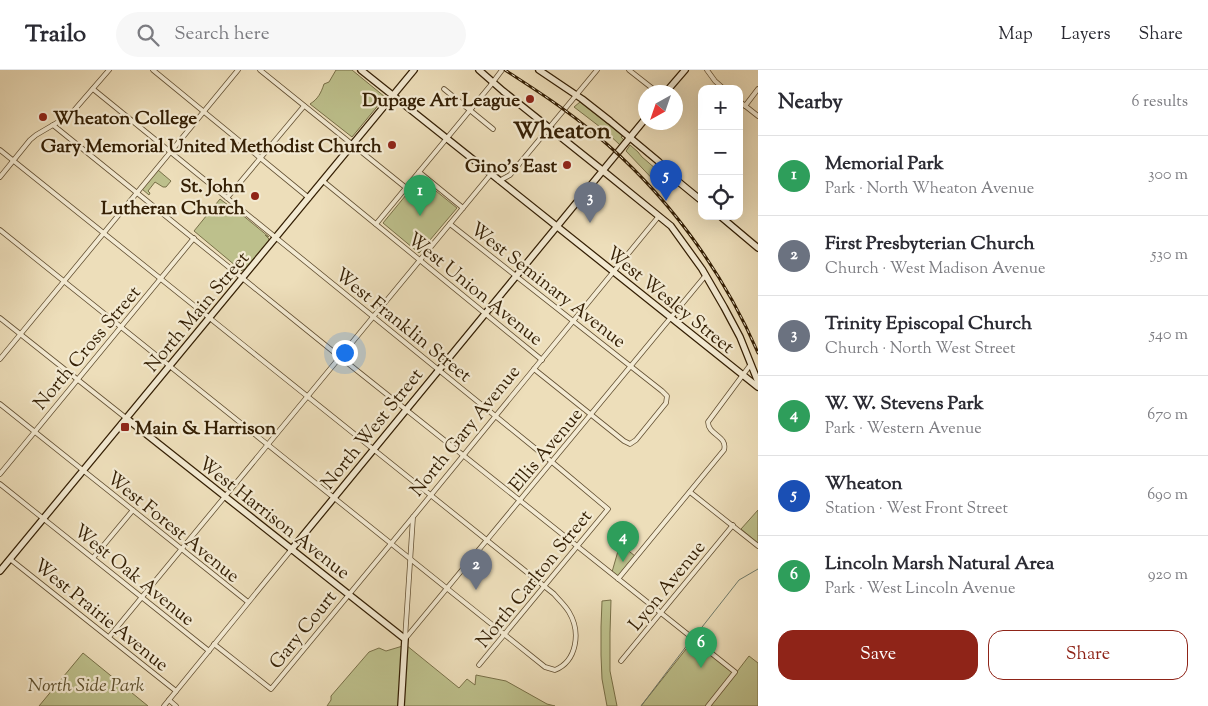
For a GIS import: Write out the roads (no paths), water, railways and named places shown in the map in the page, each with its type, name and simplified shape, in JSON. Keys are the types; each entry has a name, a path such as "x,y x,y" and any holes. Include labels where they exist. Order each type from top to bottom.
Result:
{"street":[{"path":"0,177 30,140 70,115 109,70"},
{"path":"152,70 309,198"},
{"path":"0,359 238,70"},
{"path":"260,70 405,188"},
{"name":"West Wesley Street","path":"361,70 758,387"},
{"name":"North Main Street","path":"1,567 10,559 414,70"},
{"path":"479,70 671,226 706,275 731,320 758,382"},
{"path":"376,224 502,70"},
{"path":"539,70 577,95 658,161 698,198"},
{"path":"499,181 510,176 597,70"},
{"path":"629,70 648,85"},
{"path":"672,85 685,70"},
{"path":"707,70 720,85"},
{"name":"West Franklin Street","path":"93,89 439,369 608,509"},
{"path":"444,89 493,129"},
{"path":"758,89 745,106 758,116"},
{"path":"227,198 304,106"},
{"path":"53,125 735,672 708,706"},
{"name":"North West Street","path":"164,706 638,127"},
{"path":"0,150 544,586 569,612 576,631 575,642 568,660 555,670 548,668 409,559 0,230"},
{"path":"419,172 463,208"},
{"path":"109,637 491,174"},
{"name":"West Union Avenue","path":"322,181 542,360"},
{"name":"North Gary Avenue","path":"401,706 412,516 660,216"},
{"path":"725,220 758,248"},
{"name":"West Seminary Avenue","path":"450,224 667,396 665,405 636,440 630,444 591,415"},
{"name":"North Cross Street","path":"0,474 194,238"},
{"name":"Ellis Avenue","path":"404,640 706,275"},
{"path":"0,318 126,418"},
{"name":"West Wesley Street","path":"742,376 750,364"},
{"name":"West Union Avenue","path":"534,369 591,415"},
{"path":"618,579 725,448 724,441 710,430 708,422 742,376"},
{"name":"West Forest Avenue","path":"0,404 248,602"},
{"name":"West Harrison Avenue","path":"126,418 404,640"},
{"name":"West Oak Avenue","path":"0,484 209,651"},
{"path":"690,492 758,546"},
{"name":"North Carlton Street","path":"479,665 608,509"},
{"path":"93,558 133,510"},
{"name":"Gary Court","path":"214,644 271,689 412,516"},
{"name":"Lyon Avenue","path":"621,661 733,525"},
{"name":"West Prairie Avenue","path":"10,559 176,691"},
{"name":"West Prairie Avenue","path":"169,700 176,706"}],"waterway":[{"path":"695,636 739,580 758,569"},
{"path":"641,706 691,640"}],"railway":[{"path":"505,70 551,100 584,125 645,181 668,207 709,262 744,322 758,353"}],"place":[{"name":"Dupage Art League","path":"530,99"},
{"name":"Wheaton College","path":"43,117"},
{"name":"Gary Memorial United Methodist Church","path":"392,145"},
{"name":"Gino's East","path":"567,165"},
{"name":"St. John Lutheran Church","path":"255,196"},
{"name":"Wheaton","path":"666,201"},
{"name":"Memorial Park","path":"420,216"},
{"name":"Trinity Episcopal Church","path":"590,223"},
{"name":"Main & Harrison","path":"125,427"},
{"name":"W. W. Stevens Park","path":"623,562"},
{"name":"First Presbyterian Church","path":"476,590"},
{"name":"Lincoln Marsh Natural Area","path":"701,668"}],"district":[{"name":"Wheaton","path":"562,130"}],"park label":[{"name":"North Side Park","path":"86,684"}]}
